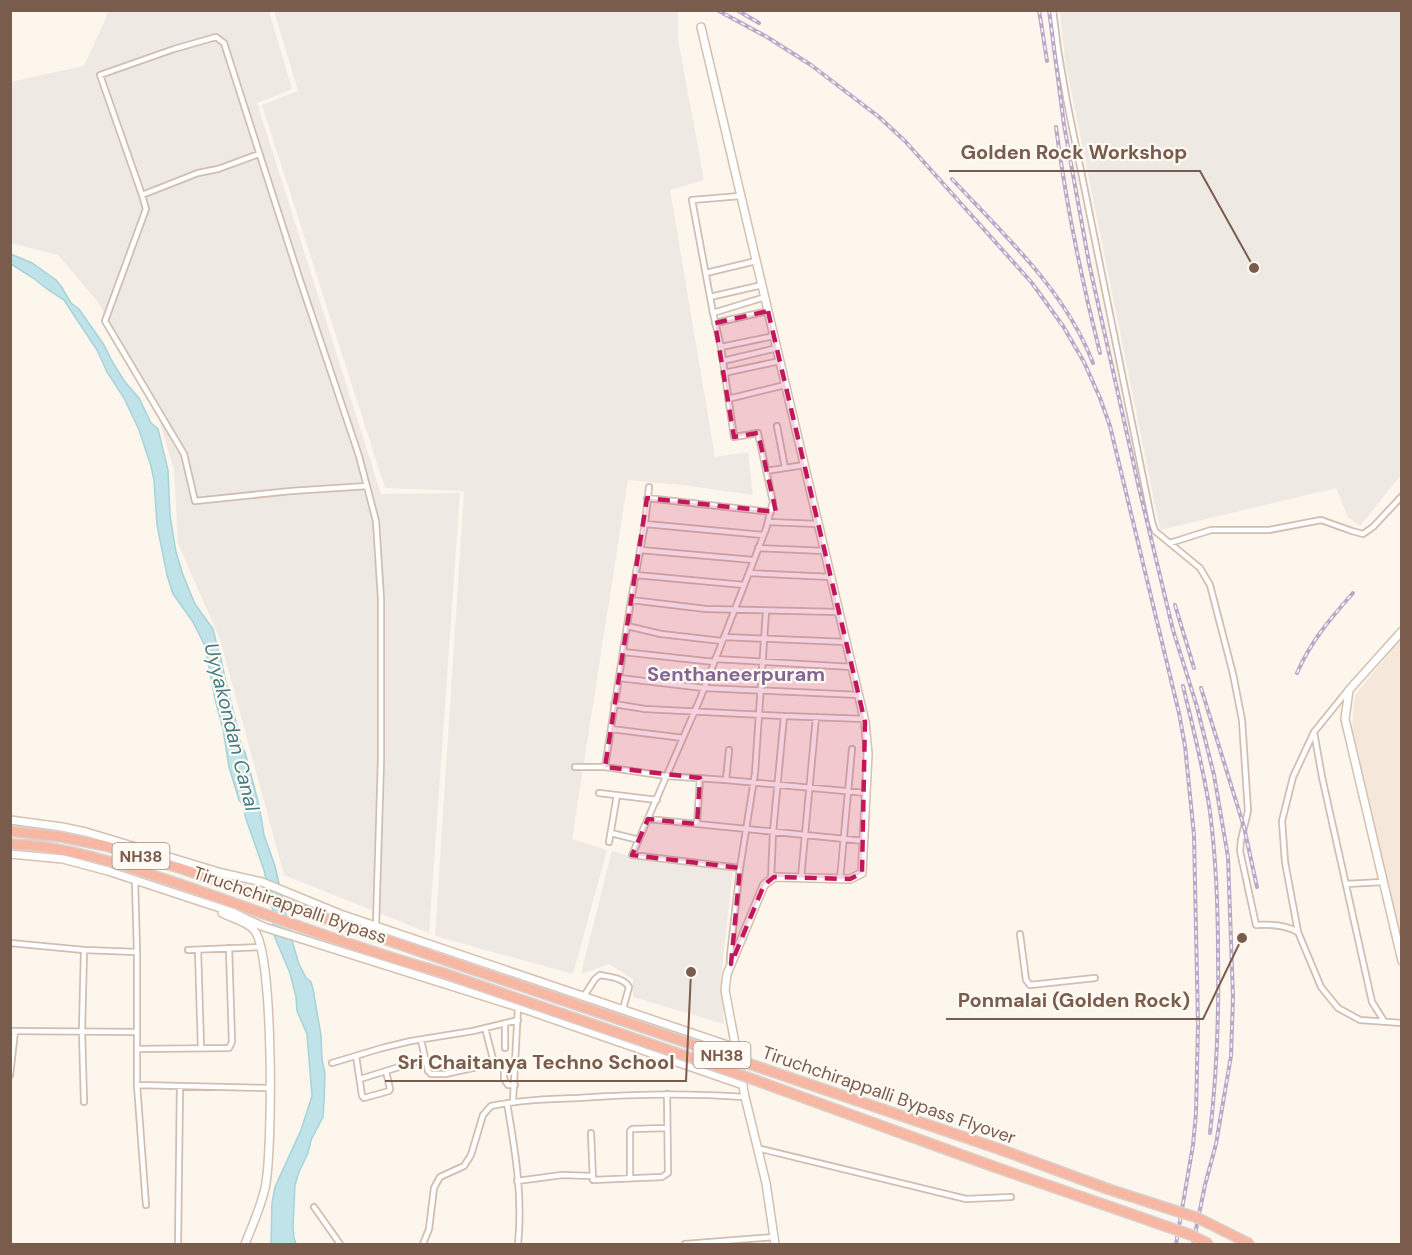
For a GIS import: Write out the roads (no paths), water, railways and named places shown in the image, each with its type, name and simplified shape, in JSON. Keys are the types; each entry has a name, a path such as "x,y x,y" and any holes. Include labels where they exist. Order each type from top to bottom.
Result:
{"highway":[{"name":"Tiruchchirappalli Bypass","path":"10,831 62,837 106,846 180,868 412,949"},
{"name":"Tiruchchirappalli Bypass","path":"10,844 63,850 107,861 405,961 419,971"},
{"name":"Tiruchchirappalli Bypass Flyover","path":"412,949 1198,1218 1250,1245"},
{"name":"Tiruchchirappalli Bypass Flyover","path":"419,971 440,972 741,1075 1191,1235 1209,1245"}],"street":[{"path":"1053,10 1067,102 1152,522 1160,537 1200,568 1210,585 1233,674 1242,720 1248,811 1240,851 1256,926 1277,925 1289,927 1298,932"},
{"path":"685,1245 774,1241 765,1183 745,1097 725,990 727,974 764,885 774,877 850,879 862,873 868,753 865,719 701,27"},
{"path":"367,486 195,501 184,454 105,321 146,209 100,75 216,37 224,43 359,456 367,486 376,521 381,599 381,760 376,926"},
{"path":"142,195 198,173 218,169 260,154"},
{"path":"740,196 692,200 721,348 734,437 758,433 773,502 768,522 715,661 632,855 740,867"},
{"path":"706,273 756,261"},
{"path":"710,297 762,285"},
{"path":"713,313 765,297"},
{"path":"715,323 768,310"},
{"path":"721,348 774,336"},
{"path":"723,361 777,348"},
{"path":"724,373 780,361"},
{"path":"728,399 785,385"},
{"path":"777,426 785,468"},
{"path":"766,471 804,465"},
{"path":"605,766 645,524 648,487"},
{"path":"1170,543 1211,530 1269,531 1321,520 1363,534 1401,496"},
{"path":"647,498 771,512"},
{"path":"768,522 818,524"},
{"path":"645,524 763,535"},
{"path":"758,548 825,551"},
{"path":"640,550 753,560"},
{"path":"748,573 831,577"},
{"path":"636,575 744,585"},
{"path":"631,600 706,609 839,612"},
{"path":"730,964 740,867 753,783 766,611"},
{"path":"627,626 661,634 723,639 846,642"},
{"path":"1401,631 1314,732 1293,777 1282,821 1285,862 1298,932 1321,987 1338,1008 1360,1020 1401,1023"},
{"path":"623,652 715,661 852,667"},
{"path":"619,678 704,687 859,695"},
{"path":"1348,690 1345,720 1401,961"},
{"path":"614,704 645,709 759,716 865,719"},
{"path":"771,880 784,716"},
{"path":"801,878 816,717"},
{"path":"611,729 683,738"},
{"path":"1314,732 1372,1002 1384,1021"},
{"path":"840,879 852,749"},
{"path":"726,780 729,750"},
{"path":"575,767 605,766 666,776 866,793"},
{"path":"697,824 700,778"},
{"path":"599,793 657,800"},
{"path":"609,842 617,795"},
{"path":"648,819 864,841"},
{"path":"10,820 62,826 222,873 262,882 340,914 736,1048"},
{"path":"611,833 639,840"},
{"path":"10,854 63,859 135,880 232,912 264,927 301,939 419,971 743,1085"},
{"path":"135,880 137,1085 146,1205"},
{"path":"1346,884 1383,882"},
{"path":"212,906 254,928 259,937 265,964 269,1030 270,1150 265,1189 245,1245"},
{"path":"1020,933 1026,980 1030,985 1095,978"},
{"path":"10,944 137,952"},
{"path":"188,950 261,947"},
{"path":"137,1049 229,1048 232,1042 229,948"},
{"path":"84,950 82,1031 84,1102"},
{"path":"198,950 201,1048"},
{"path":"584,996 600,975 622,980 627,982 629,987 622,1010"},
{"path":"513,1101 518,1007"},
{"path":"332,1063 382,1048 518,1020"},
{"path":"505,1023 505,1048"},
{"path":"485,1028 494,1063"},
{"path":"10,1075 13,1031 137,1032"},
{"path":"421,1040 428,1071 431,1074 445,1074 502,1063 504,1079 508,1085 515,1085"},
{"path":"356,1056 364,1098 386,1093 390,1089 386,1071"},
{"path":"360,1079 425,1059"},
{"path":"137,1085 270,1088"},
{"path":"178,1245 180,1086"},
{"path":"591,1133 593,1180 665,1176 668,1173 667,1094"},
{"path":"423,1245 429,1229 434,1188 440,1177 464,1166 471,1155 483,1115 491,1106 513,1101 628,1095 745,1097"},
{"path":"507,1102 520,1205 518,1245"},
{"path":"630,1178 630,1131 632,1129 668,1128"},
{"path":"757,1148 966,1199 1011,1197"},
{"path":"517,1180 548,1176 592,1176"},
{"path":"314,1206 339,1245"}],"water":[{"name":"Uyyakondan Canal","path":"11,254 32,263 56,280 104,345 125,382 139,398 151,423 158,429 168,470 170,515 176,552 195,604 213,629 240,743 245,752 259,805 264,835 275,866 293,944 299,964 313,989 321,1035 325,1073 323,1117 311,1140 295,1185 293,1226 296,1244 271,1244 272,1203 275,1187 301,1130 312,1096 307,1034 297,1011 290,973 273,933 273,911 264,870 229,767 205,646 193,622 173,594 157,525 151,466 139,430 124,398 107,372 97,350 64,300 11,264"}],"railway":[{"path":"717,10 767,37 811,65 879,117 905,141 1032,283 1063,326 1084,362 1100,398 1110,426 1179,713 1185,746 1194,835 1198,1024 1196,1113 1193,1145 1176,1244"},
{"path":"737,10 759,23"},
{"path":"1039,10 1047,61"},
{"path":"1049,10 1064,125 1089,263 1173,630 1197,707 1214,775 1228,857 1233,997 1231,1056 1216,1144 1193,1244"},
{"path":"1056,127 1064,184 1100,353"},
{"path":"952,179 1050,287 1081,336 1093,363"},
{"path":"1297,673 1315,640 1353,593"},
{"path":"1175,605 1194,668"},
{"path":"1183,686 1208,796 1216,883 1218,1021 1210,1133"},
{"path":"1201,688 1244,827 1257,887"}],"place":[{"name":"Golden Rock Workshop","path":"1254,268"},
{"name":"Ponmalai (Golden Rock)","path":"1242,938"},
{"name":"Sri Chaitanya Techno School","path":"691,972"}],"district":[{"name":"Senthaneerpuram","path":"736,674"}]}
